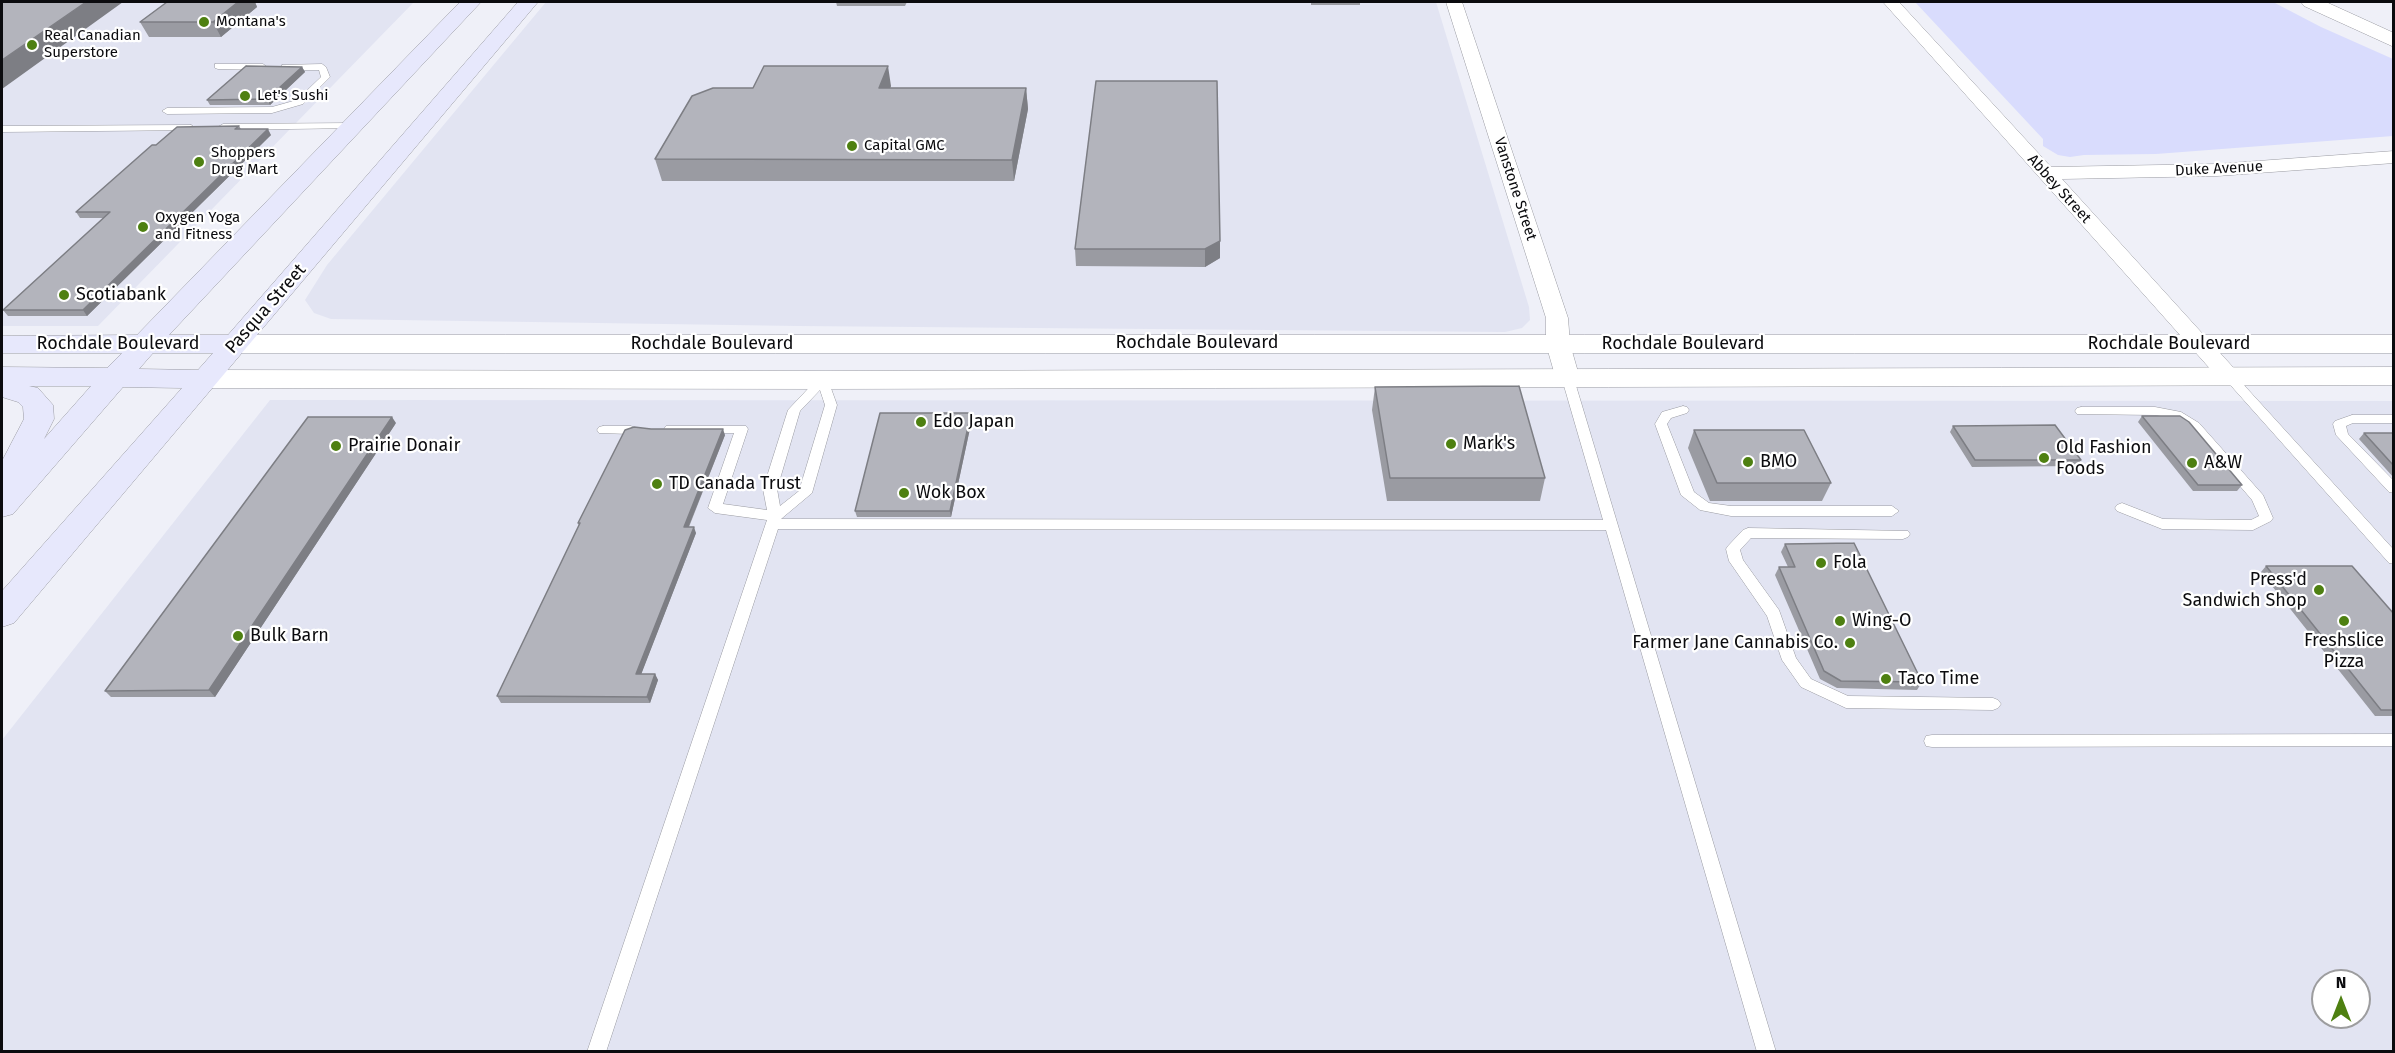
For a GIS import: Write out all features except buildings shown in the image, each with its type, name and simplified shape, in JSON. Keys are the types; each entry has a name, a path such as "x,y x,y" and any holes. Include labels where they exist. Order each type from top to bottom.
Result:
{"main road":[{"path":"2,506 114,378 471,2"},
{"name":"Pasqua Street","path":"2,614 528,2"},
{"name":"Rochdale Boulevard","path":"2,344 236,344"},
{"name":"Rochdale Boulevard","path":"2,376 205,379"},
{"path":"2,387 28,395 38,405 39,419 2,490"}],"street":[{"name":"Vanstone Street","path":"1454,2 1557,318 1558,344 1568,379"},
{"name":"Abbey Street","path":"1891,2 2229,376"},
{"path":"2311,2 2393,40"},
{"name":"Duke Avenue","path":"2045,173 2205,170 2394,157"},
{"name":"Rochdale Boulevard","path":"236,344 2394,344"},
{"name":"Rochdale Boulevard","path":"205,379 1568,379 2394,376"}],"lane":[{"path":"167,111 278,109 300,102 326,77 322,67 218,66"},
{"path":"217,127 353,126"},
{"path":"2,129 206,128"},
{"path":"2229,376 2394,559"},
{"path":"1568,379 1767,1052"},
{"path":"596,1052 774,520 770,489 794,410 823,380 831,405 805,493 774,520"},
{"path":"1683,410 1666,415 1661,424 1688,495 1705,507 1731,511 1892,511"},
{"path":"2081,411 2155,411 2177,415 2195,426 2258,498 2266,518 2253,525 2162,524 2122,508"},
{"path":"2394,419 2352,419 2339,424 2342,435 2394,489"},
{"path":"653,429 742,429 715,508 774,520 1610,525"},
{"path":"603,430 631,430"},
{"path":"1903,534 1749,533 1733,549 1736,561 1774,614 1790,660 1806,682 1846,702 1993,704"},
{"path":"1932,741 2394,740"}],"shaded area":[{"path":"2,2 414,2 98,326 2,326"},
{"path":"546,2 1436,2 1529,307 1530,320 1522,328 1505,332 798,326 331,319 314,313 305,300 327,265"},
{"path":"1915,2 2273,2 2321,27 2393,59 2393,136 2156,154 2070,157 2058,155 2043,146 2043,139"},
{"path":"270,400 2393,401 2393,1051 2,1051 2,740"}],"place":[{"name":"Montana's","path":"204,22"},
{"name":"Real Canadian Superstore","path":"32,45"},
{"name":"Let's Sushi","path":"245,96"},
{"name":"Capital GMC","path":"852,146"},
{"name":"Shoppers Drug Mart","path":"199,162"},
{"name":"Oxygen Yoga and Fitness","path":"143,227"},
{"name":"Scotiabank","path":"64,295"},
{"name":"Edo Japan","path":"921,422"},
{"name":"Mark's","path":"1451,444"},
{"name":"Prairie Donair","path":"336,446"},
{"name":"Old Fashion Foods","path":"2044,458"},
{"name":"BMO","path":"1748,462"},
{"name":"A&W","path":"2192,463"},
{"name":"TD Canada Trust","path":"657,484"},
{"name":"Wok Box","path":"904,493"},
{"name":"Fola","path":"1821,563"},
{"name":"Press'd Sandwich Shop","path":"2319,590"},
{"name":"Wing-O","path":"1840,621"},
{"name":"Freshslice Pizza","path":"2344,621"},
{"name":"Bulk Barn","path":"238,636"},
{"name":"Farmer Jane Cannabis Co.","path":"1850,643"},
{"name":"Taco Time","path":"1886,679"}]}
